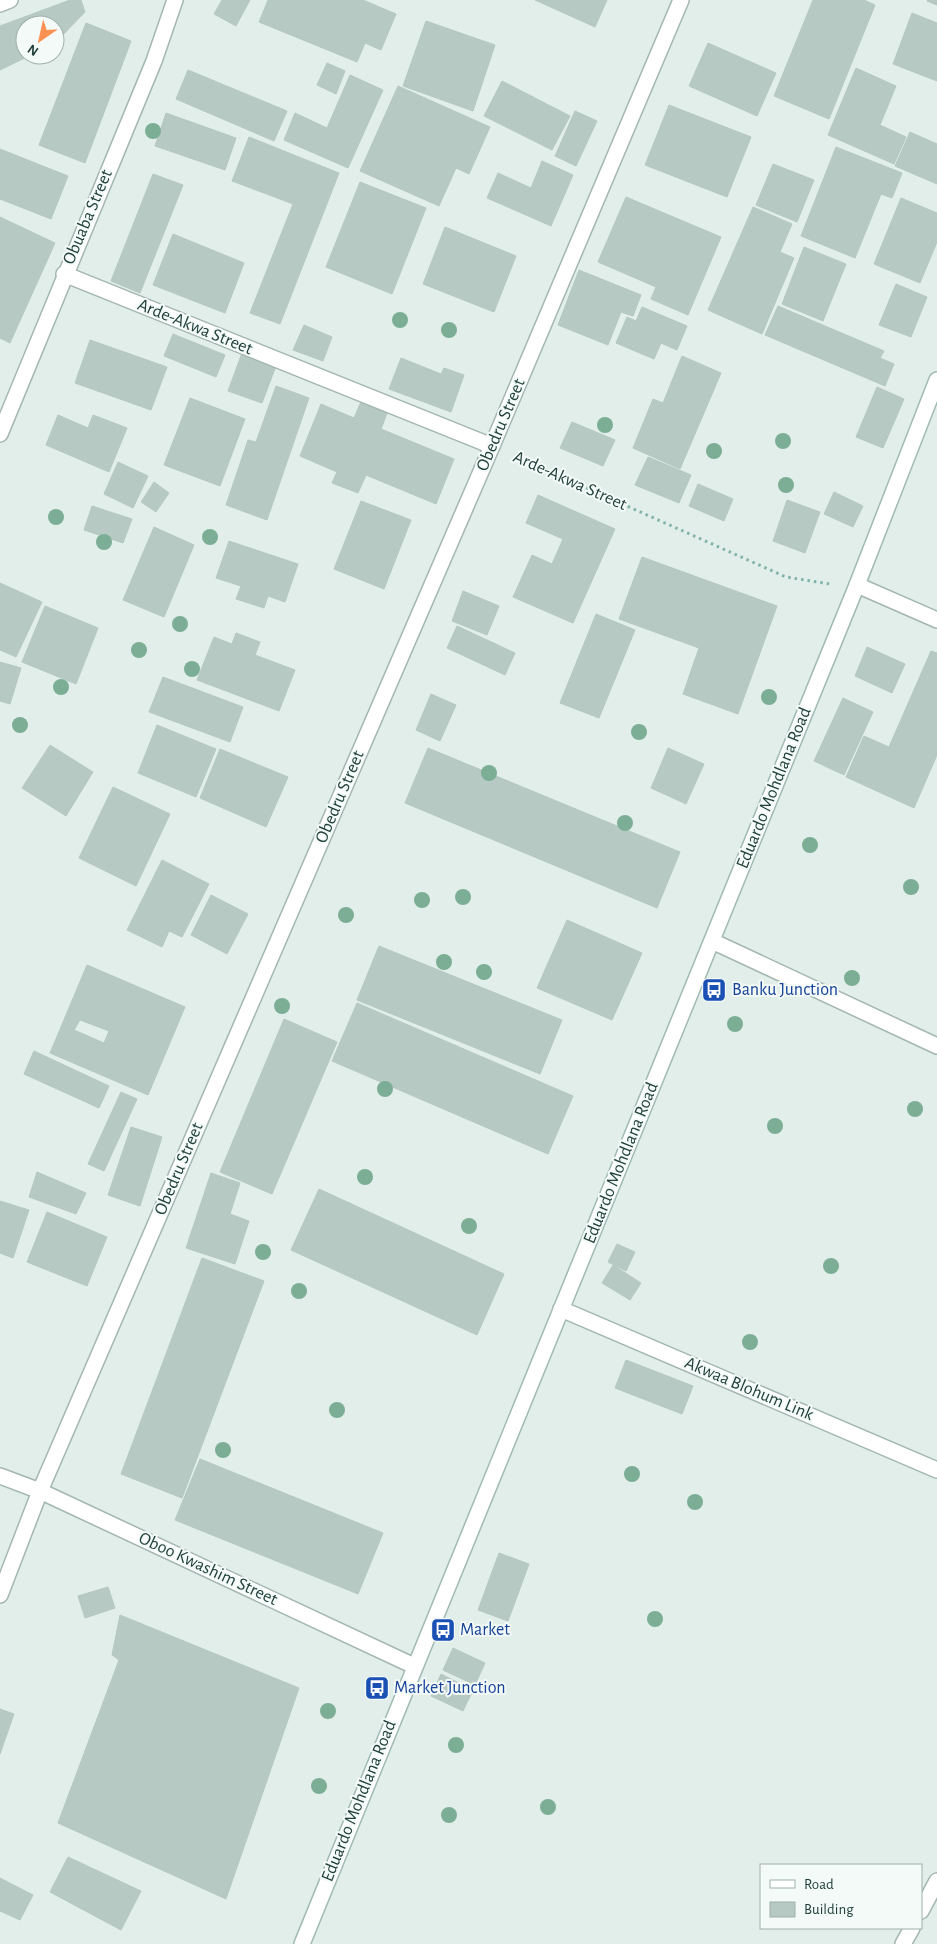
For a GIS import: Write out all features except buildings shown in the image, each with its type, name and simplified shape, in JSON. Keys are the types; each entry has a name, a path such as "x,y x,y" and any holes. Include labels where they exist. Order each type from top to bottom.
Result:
{"street":[{"path":"0,4 10,0"},
{"name":"Obuaba Street","path":"0,434 64,274 154,60 175,0"},
{"name":"Obedru Street","path":"0,1595 40,1491 492,446 681,0"},
{"name":"Arde-Akwa Street","path":"64,274 492,446"},
{"name":"Eduardo Mohdlana Road","path":"302,1944 414,1666 712,941 937,380"},
{"path":"856,585 937,620"},
{"path":"712,941 937,1046"},
{"name":"Akwaa Blohum Link","path":"562,1309 937,1470"},
{"name":"Oboo Kwashim Street","path":"0,1476 40,1491 414,1666"},
{"path":"922,1909 937,1881"},
{"path":"903,1944 911,1929"}],"path":[{"name":"Arde-Akwa Street","path":"492,446 786,577 823,584 856,585"}],"place":[{"name":"Banku Junction","path":"714,990"},
{"name":"Market","path":"443,1630"},
{"name":"Market Junction","path":"377,1688"}]}
